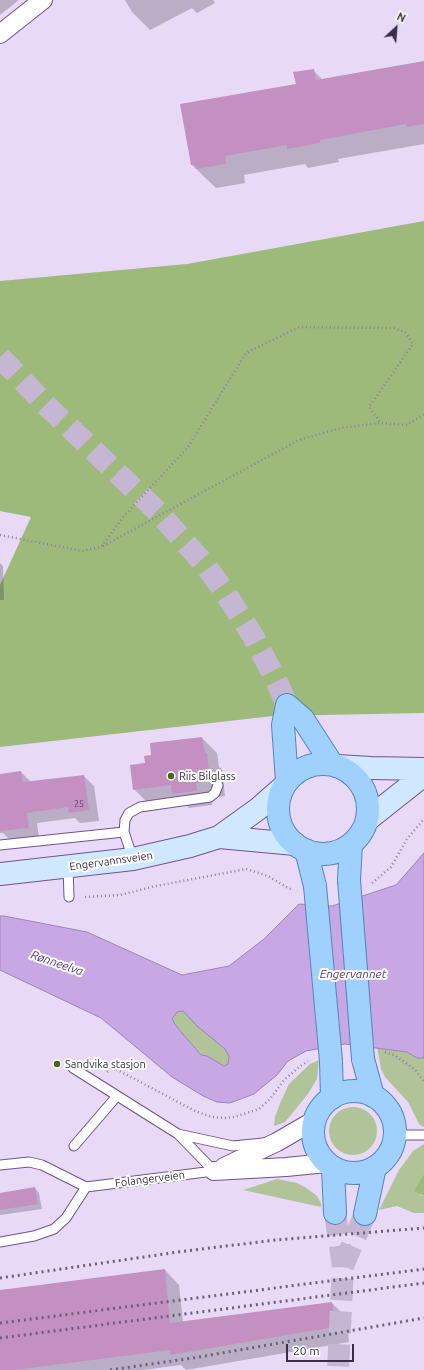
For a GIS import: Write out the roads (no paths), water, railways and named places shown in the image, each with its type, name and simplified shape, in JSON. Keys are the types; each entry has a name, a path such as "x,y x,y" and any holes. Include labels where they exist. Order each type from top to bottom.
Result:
{"main road":[{"path":"285,784 283,724 287,705 303,720 334,765 349,772 359,781 365,793 368,806 367,820 361,833 351,844 341,850 317,854 300,847 284,832 279,817 278,802 285,784 296,772 307,766 319,764 334,765 372,768 424,769"},
{"path":"367,820 424,775"},
{"name":"Engervannsveien","path":"0,874 133,859 163,853 219,836 258,809 285,784"},
{"name":"Engervannsveien","path":"219,836 300,847"},
{"path":"351,844 358,884 373,1056 373,1096"},
{"path":"300,847 321,1060 332,1098"},
{"path":"360,1091 373,1096 388,1109 394,1122 395,1135 390,1152 381,1163 375,1167 363,1172 344,1172 330,1165 317,1150 313,1133 314,1120 325,1103 343,1092 360,1091"},
{"path":"330,1165 335,1214"},
{"path":"365,1214 375,1167"}],"street":[{"path":"0,34 43,0"},
{"path":"214,1171 277,1142 314,1120"},
{"name":"Folangerveien","path":"214,1171 330,1165"}],"lane":[{"path":"133,859 124,832 125,820 129,813 140,807 210,797 216,793 218,785"},
{"path":"0,844 124,832"},
{"path":"68,867 69,897"},
{"path":"74,1068 178,1134 214,1171"},
{"path":"74,1146 117,1096"},
{"path":"178,1134 233,1146 277,1142"},
{"path":"395,1135 424,1135"},
{"path":"0,1165 29,1162 42,1164 86,1187 66,1218 54,1229 34,1236 0,1242"},
{"name":"Folangerveien","path":"86,1187 214,1171"}],"water":[{"name":"Engervannet","path":"424,853 424,1058 417,1058 407,1052 345,1044 306,1051 288,1061 277,1075 254,1094 230,1103 217,1102 203,1096 172,1077 101,1018 0,970 0,916 87,932 182,975 229,966 264,939 299,904 332,906 396,885","holes":["183,1011 197,1026 225,1049 229,1056 228,1064 224,1066 207,1056 201,1055 176,1026 172,1019 177,1012"]}],"tunnel":[{"path":"0,357 45,404 158,512 206,566 253,636 287,705"},
{"path":"335,1213 343,1266 338,1370"},
{"path":"343,1266 365,1214"}],"railway":[{"path":"0,1278 178,1252 275,1240 424,1228"},
{"path":"0,1323 424,1269"},
{"path":"0,1338 424,1283"},
{"path":"110,1370 193,1358 424,1318"}],"place":[{"name":"Riis Bilglass","path":"171,776"},
{"name":"Sandvika stasjon","path":"57,1064"}],"water label":[{"name":"Rønneelva","path":"57,963"}]}
